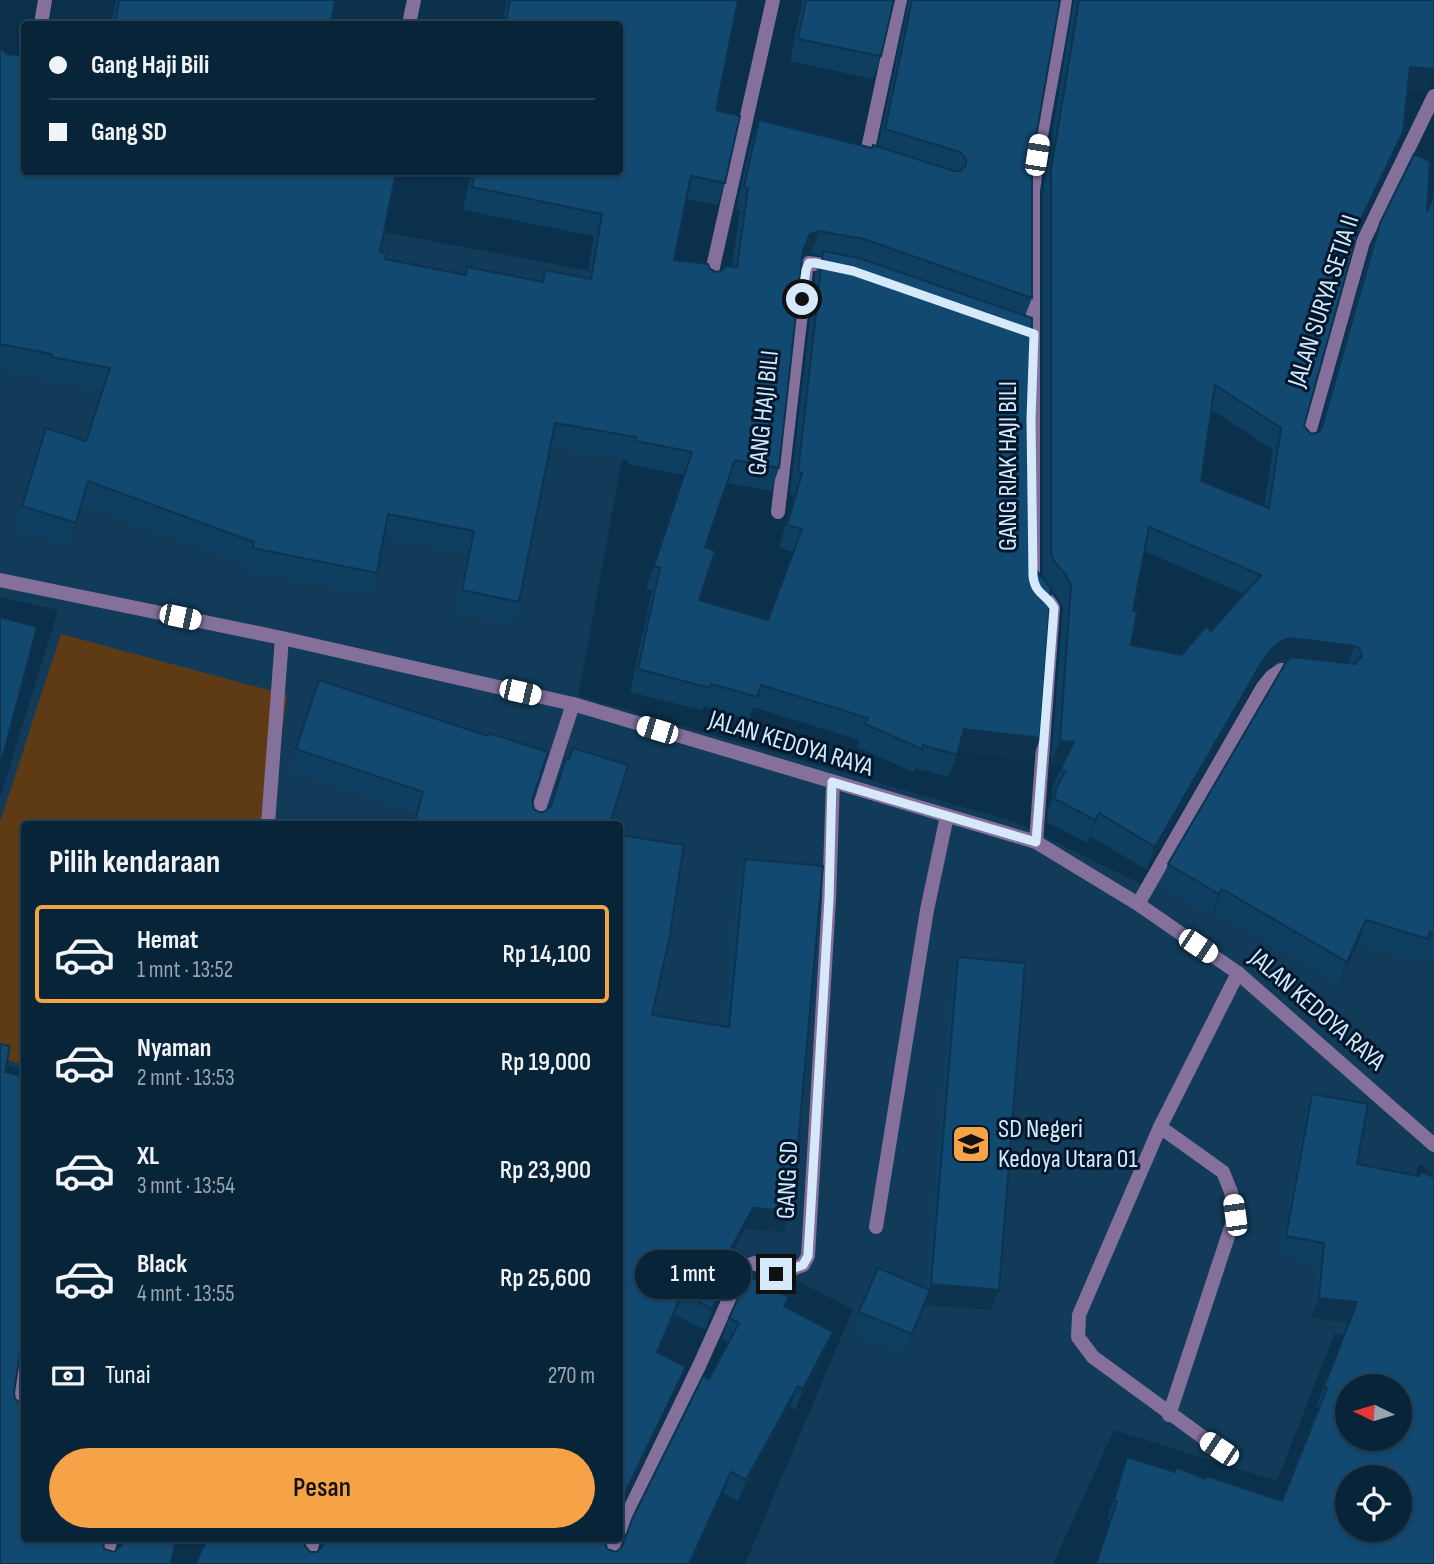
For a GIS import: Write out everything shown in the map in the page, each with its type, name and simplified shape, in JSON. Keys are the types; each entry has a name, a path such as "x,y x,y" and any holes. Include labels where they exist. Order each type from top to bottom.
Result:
{"street":[{"path":"42,21 45,0"},
{"path":"410,21 415,0"},
{"path":"709,285 754,123 773,0"},
{"path":"865,158 901,0"},
{"name":"GANG RIAK HAJI BILI","path":"1036,842 1054,608 1035,589 1033,576 1027,331 1033,191 1041,128 1053,78 1065,0"},
{"name":"JALAN SURYA SETIA II","path":"1305,447 1346,294 1363,242 1434,96"},
{"name":"GANG HAJI BILI","path":"778,512 806,270 809,263 815,263 853,271"},
{"name":"JALAN KEDOYA RAYA","path":"0,580 282,638 573,704 1036,842 1138,904 1238,973 1434,1145"},
{"path":"268,821 282,638"},
{"path":"1138,904 1271,677 1281,670 1318,675"},
{"path":"535,821 573,704"},
{"name":"GANG SD","path":"623,1524 701,1364 744,1266 755,1263 770,1273 782,1273 803,1265 808,1256 829,899 832,782"},
{"path":"876,1227 927,910 947,816"},
{"path":"1219,1449 1093,1357 1078,1337 1079,1315 1160,1127 1238,973"},
{"path":"1160,1127 1223,1172 1231,1192 1235,1215 1169,1415"},
{"path":"0,1413 20,1417"},
{"path":"104,1564 110,1542"},
{"path":"306,1564 313,1542"},
{"path":"606,1564 614,1542"}],"shaded area":[{"path":"0,61 21,158 21,175 42,175 336,223 655,283 578,696 1015,822 1151,889 1277,658 1434,684 1434,1175 1420,1164 1348,1338 1335,1333 1277,1481 1114,1430 1053,1564 745,1564 853,1309 623,1193 623,821 21,821 21,1070 0,1063 0,798 58,610 0,597"},
{"path":"61,634 287,695 270,821 21,821 21,1064 0,1057 0,822"}],"building":[{"path":"119,0 335,0 332,21 116,21"},
{"path":"510,0 738,0 716,110 740,116 725,183 691,176 674,260 708,264 710,269 716,272 726,266 737,267 748,188 744,187 759,120 872,148 873,145 960,171 966,165 966,159 960,152 885,129 912,0 1060,0 1032,168 1032,298 864,239 819,231 810,234 803,251 779,468 735,460 705,547 715,551 699,600 768,620 802,529 787,525 802,473 798,472 823,251 859,258 1032,318 1032,554 1036,570 1051,588 1040,738 964,729 957,755 923,745 922,749 865,724 868,718 761,685 757,697 711,684 710,688 638,669 660,568 654,566 692,452 636,441 636,437 555,423 519,602 462,590 474,531 388,514 377,573 253,548 254,542 88,481 76,523 22,506 46,428 86,441 110,368 0,344 0,48 7,54 21,56 21,175 395,175 380,252 387,253 385,259 466,275 467,267 543,282 545,270 591,279 602,214 472,187 474,175 623,175 623,21 506,21"},
{"path":"806,0 894,0 881,56 798,39"},
{"path":"1079,0 1434,0 1434,69 1410,67 1403,132 1362,217 1304,426 1311,434 1319,432 1322,427 1380,223 1414,154 1430,161 1427,211 1434,195 1434,934 1430,932 1428,939 1366,920 1347,962 1222,889 1219,894 1168,864 1286,662 1292,657 1355,664 1362,656 1359,648 1354,646 1290,638 1272,648 1155,847 1099,813 1095,820 1055,799 1056,789 1065,772 1060,770 1074,742 1060,741 1071,585 1051,553 1051,169","holes":["1215,385 1281,428 1269,508 1201,481","1149,527 1261,575 1211,631 1206,626 1182,655 1131,645 1137,611 1133,611"]},
{"path":"0,617 37,627 0,767"},
{"path":"319,680 488,736 489,733 548,752 532,800 534,809 539,812 544,812 551,806 566,758 569,759 573,748 628,765 611,821 415,821 423,792 296,749"},
{"path":"623,835 684,845 669,940 652,1015 729,1027 745,859 823,866 792,1211 753,1208 723,1263 731,1267 712,1309 682,1293 657,1352 686,1367 623,1497"},
{"name":"SD Negeri Kedoya Utara 01","path":"958,957 1025,963 999,1290 931,1284"},
{"path":"0,1044 10,1046 5,1072 21,1076 21,1346 14,1393 15,1399 21,1403 21,1542 103,1542 104,1549 114,1552 122,1542 175,1542 171,1564 0,1564"},
{"path":"1312,1094 1368,1104 1357,1164 1419,1176 1421,1172 1434,1177 1434,1564 1096,1564 1117,1501 1114,1500 1127,1457 1175,1472 1176,1467 1205,1479 1207,1476 1282,1501 1327,1388 1324,1387 1357,1302 1319,1298 1324,1243 1286,1236"},
{"path":"878,1268 930,1290 912,1334 859,1312"},
{"path":"748,1276 789,1297 784,1306 833,1332 803,1389 798,1386 746,1480 731,1472 689,1564 195,1564 206,1542 305,1542 310,1552 317,1552 324,1542 606,1542 607,1549 616,1552 622,1547 633,1517 703,1376 709,1379 739,1323 729,1318"}],"place":[{"name":"SD Negeri Kedoya Utara 01","path":"971,1144"}],"route":[{"path":"776,1274 803,1265 808,1256 829,899 832,782 1036,842 1054,608 1035,589 1033,576 1031,419 1034,334 853,271 815,263 809,263 806,270 802,299"}]}
